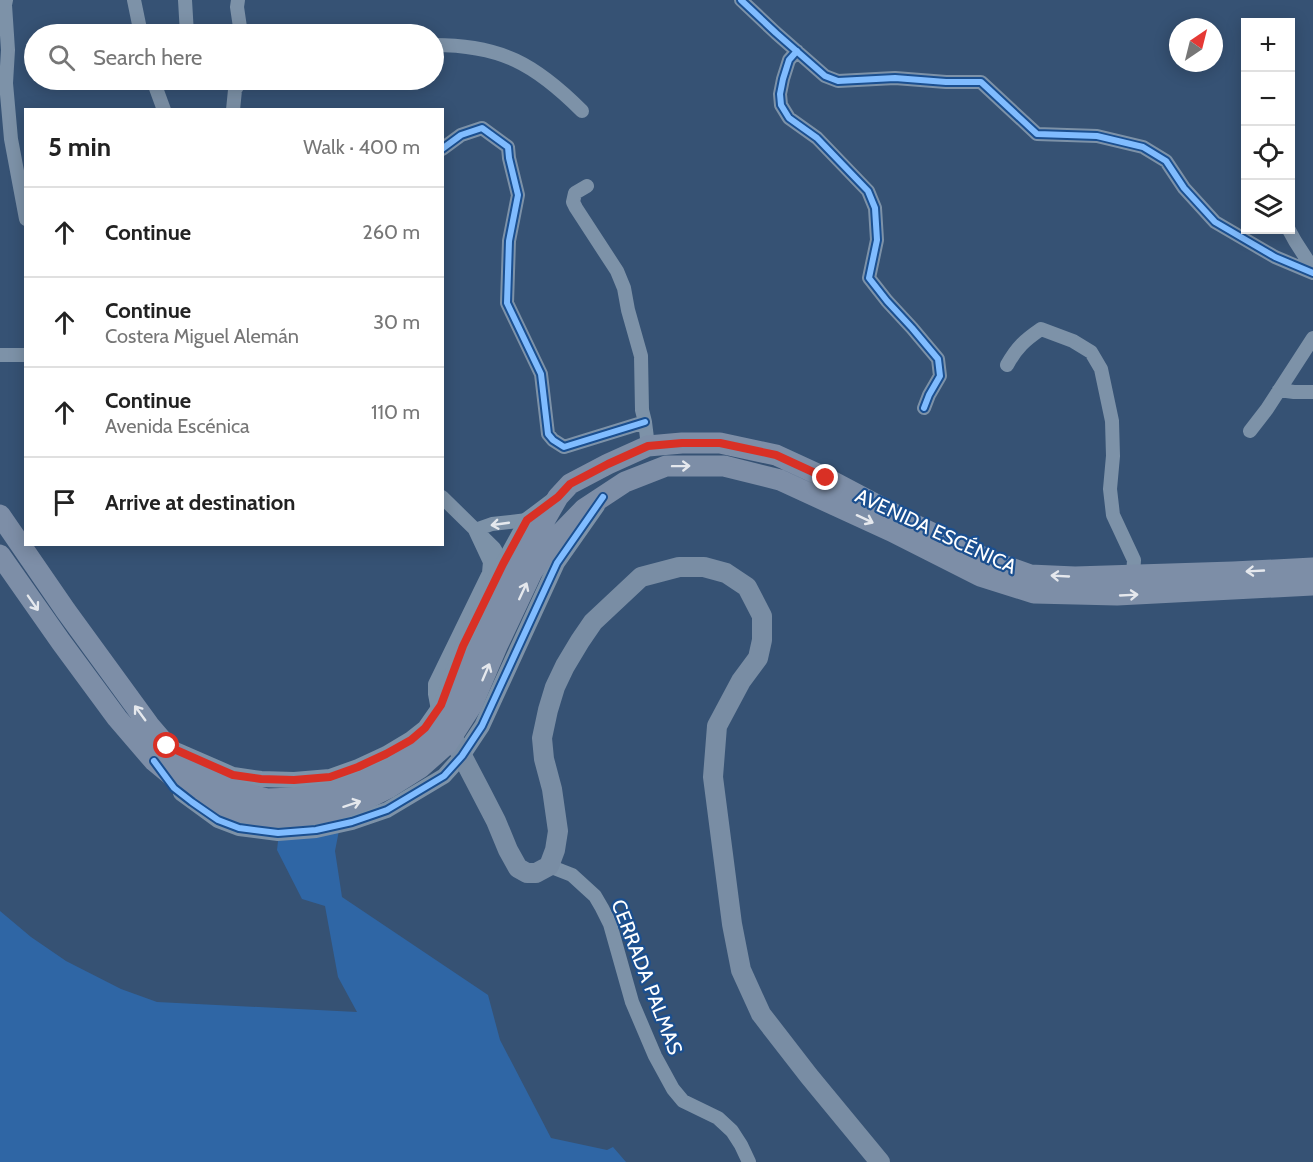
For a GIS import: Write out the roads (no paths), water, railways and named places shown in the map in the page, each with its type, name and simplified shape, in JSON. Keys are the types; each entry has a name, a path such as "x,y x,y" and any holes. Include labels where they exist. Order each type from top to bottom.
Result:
{"main road":[{"name":"AVENIDA ESCÉNICA","path":"558,497 570,484 648,446 720,443 776,455 991,561 1030,575 1075,577 1313,568"},
{"path":"491,643 532,572 553,541 584,509 625,482 666,466 724,466 780,480 891,531 980,576 1034,593 1117,596 1313,585"},
{"path":"0,515 142,716 160,753 183,785 230,809 264,817 295,807 330,811 364,800 420,768 447,744 472,705 514,574 558,497"},
{"path":"0,555 117,718 160,753"},
{"path":"438,710 518,868 527,873 536,873 549,866 555,850 558,831 542,738 548,710 565,666 593,622 641,578 679,567 704,567 726,573 747,587 762,616 762,640 758,658 741,681 717,726 713,777 732,924 741,970 761,1014 880,1162"}],"street":[{"path":"6,0 8,50 3,80 5,139 24,211"},
{"path":"134,0 139,24"},
{"path":"185,0 186,24"},
{"path":"238,0 240,24"},
{"path":"741,0 825,76 838,81 895,78 981,82 1037,134 1097,136 1143,147 1166,161 1184,188 1215,222 1275,257 1313,271"},
{"path":"444,45 480,48 505,55 540,74 564,92 582,111"},
{"path":"797,51 789,60 783,79 780,93 781,105 789,118 817,138 868,191 876,208 877,240 869,278 938,359 940,376 924,408"},
{"path":"159,90 164,108"},
{"path":"233,108 235,90"},
{"path":"444,148 461,135 482,128 508,147 518,195 509,241 507,303 541,374 548,434 564,447 645,422"},
{"path":"587,186 575,193 573,202 617,271 624,288 641,356 642,410 648,446"},
{"path":"1291,234 1313,271"},
{"path":"1007,364 1026,339 1041,329 1073,340 1091,352 1101,369 1113,421 1110,489 1113,514 1134,560 1133,575"},
{"path":"1250,430 1268,409 1313,338"},
{"path":"0,355 24,355"},
{"path":"1280,390 1313,392"},
{"path":"160,753 233,775 294,780 330,777 358,767 411,740 425,728 438,710 463,646 527,520 558,497"},
{"path":"160,753 174,788 218,820 239,828 278,833 316,830 352,822 387,810 444,776 462,756 482,726 556,563 603,497"},
{"path":"444,499 494,548 503,564"},
{"path":"475,530 527,520"},
{"path":"438,710 435,684 489,573 490,562 475,530"},
{"name":"CERRADA PALMAS","path":"549,866 572,875 595,896 602,908 610,924 632,1002 655,1056 673,1089 683,1101 718,1118 732,1131 741,1144 748,1162"}]}
